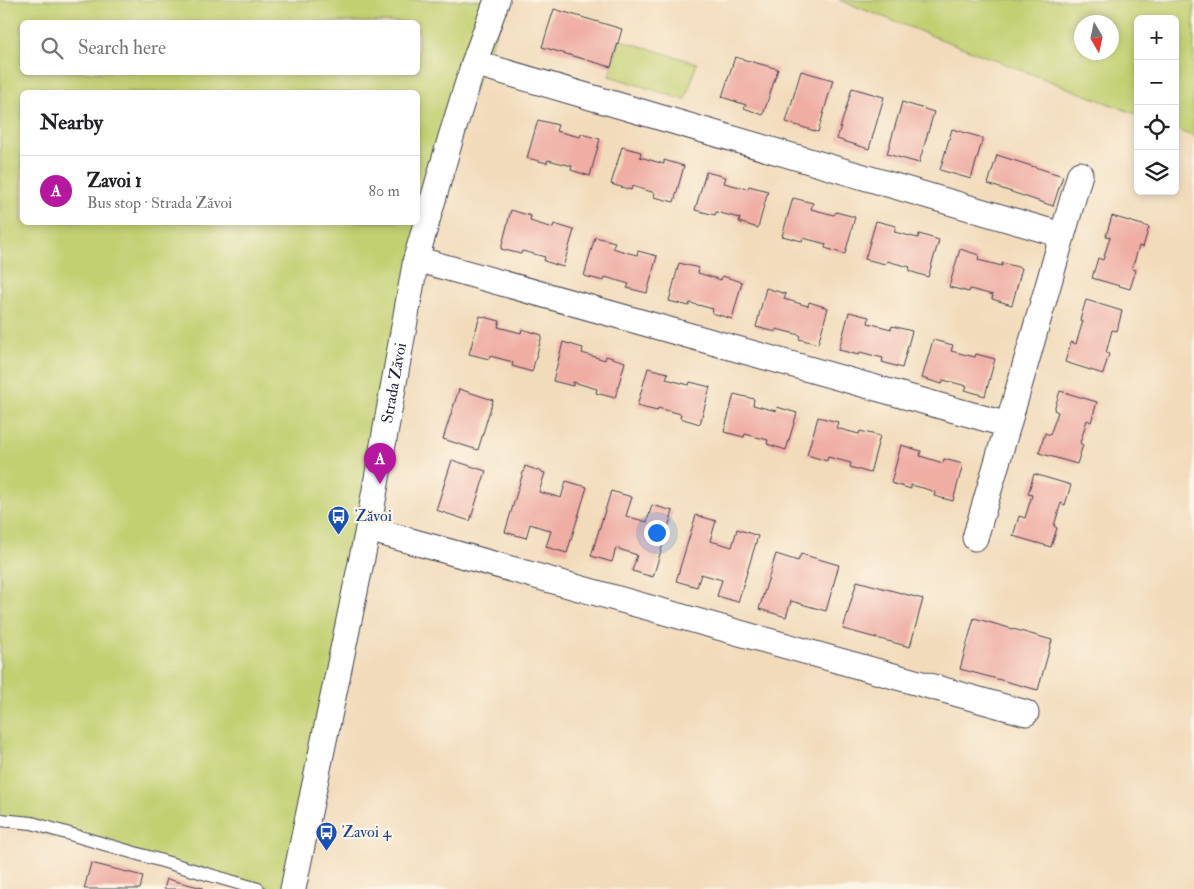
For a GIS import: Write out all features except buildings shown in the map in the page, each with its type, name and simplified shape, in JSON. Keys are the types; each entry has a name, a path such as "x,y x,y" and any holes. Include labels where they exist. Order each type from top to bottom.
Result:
{"street":[{"name":"Strada Zăvoi","path":"293,889 368,529 416,259 474,63 497,0"},
{"path":"474,63 1062,235"},
{"path":"975,538 1080,174"},
{"path":"416,259 1008,425"},
{"path":"368,529 1026,713"}],"lane":[{"path":"0,820 32,823 258,889"}],"green space":[{"path":"0,0 509,0 480,73 416,259 293,889 254,889 0,822"},
{"path":"839,0 1194,0 1194,137 1179,131 1179,15 1134,15 1134,113"},
{"path":"620,40 697,63 685,100 609,76"}],"place":[{"name":"Zavoi 1","path":"380,484"},
{"name":"Zăvoi","path":"339,535"},
{"name":"Zavoi 4","path":"326,851"}]}
